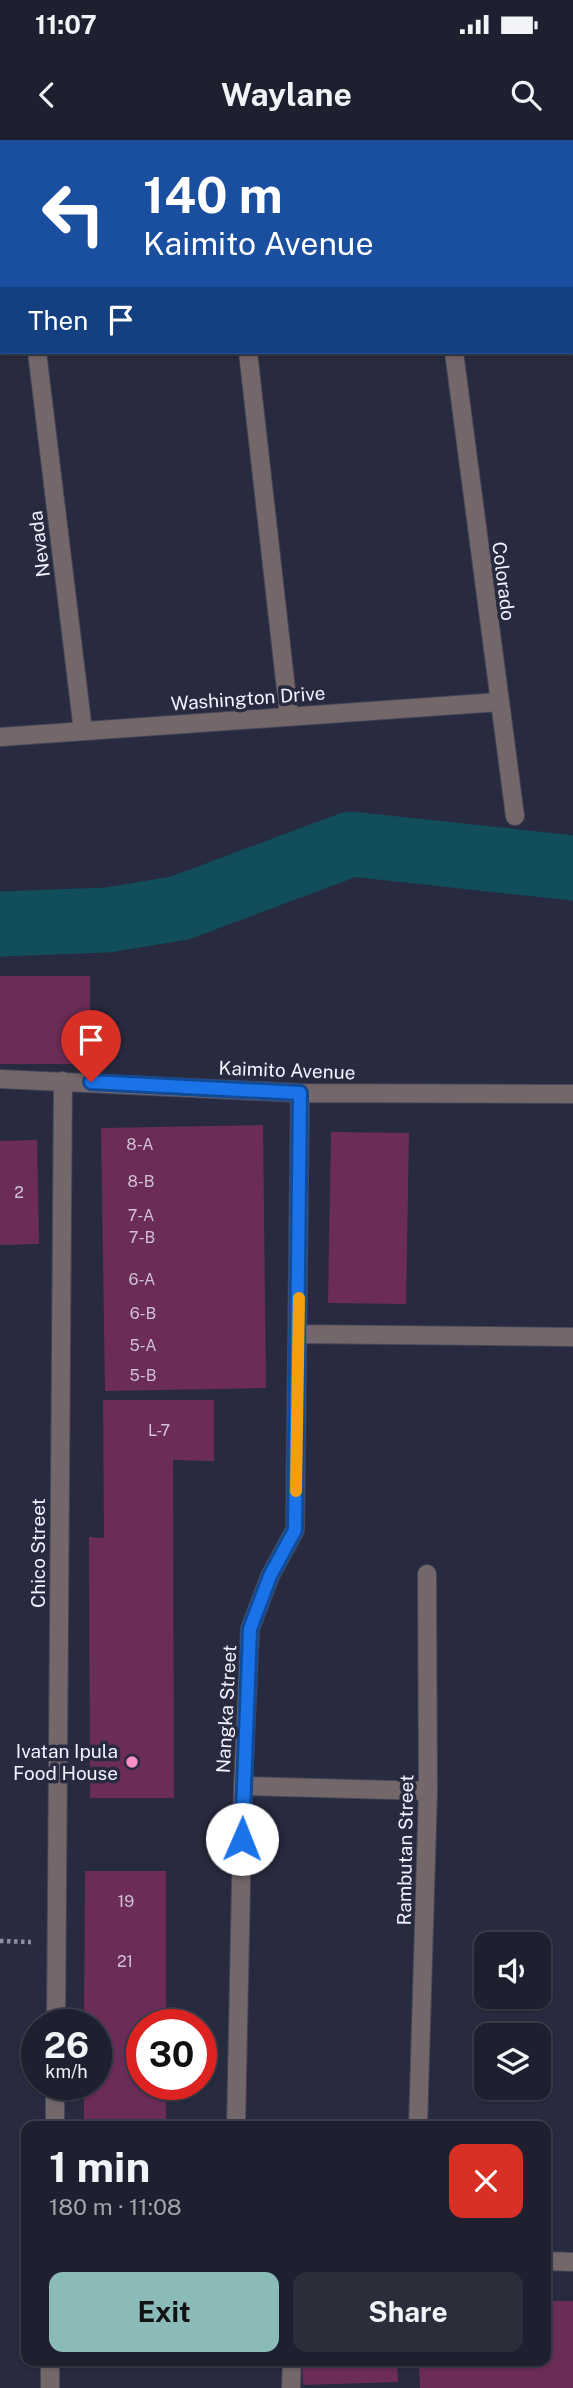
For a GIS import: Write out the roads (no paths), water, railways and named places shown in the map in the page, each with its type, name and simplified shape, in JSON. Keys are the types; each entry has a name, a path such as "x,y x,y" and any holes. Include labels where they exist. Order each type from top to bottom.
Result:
{"street":[{"name":"Nevada","path":"37,354 83,731"},
{"path":"248,354 289,716"},
{"name":"Colorado","path":"454,354 516,816"},
{"name":"Washington Drive","path":"0,737 499,702"},
{"name":"Kaimito Avenue","path":"0,1079 300,1093 573,1094"},
{"name":"Chico Street","path":"56,2009 63,1081"},
{"name":"Nangka Street","path":"236,2121 243,1786 250,1629 270,1576 295,1530 300,1093"},
{"path":"299,1334 573,1337"},
{"name":"Rambutan Street","path":"418,2121 428,1791 427,1574"},
{"path":"243,1786 428,1791"},
{"path":"55,2100 55,2121"},
{"path":"551,2261 573,2262"},
{"path":"50,2366 50,2388"},
{"path":"291,2388 292,2366"}],"waterway":[{"path":"0,924 107,920 180,908 351,844 573,868"}],"place":[{"name":"Ivatan Ipula Food House","path":"132,1762"}]}
